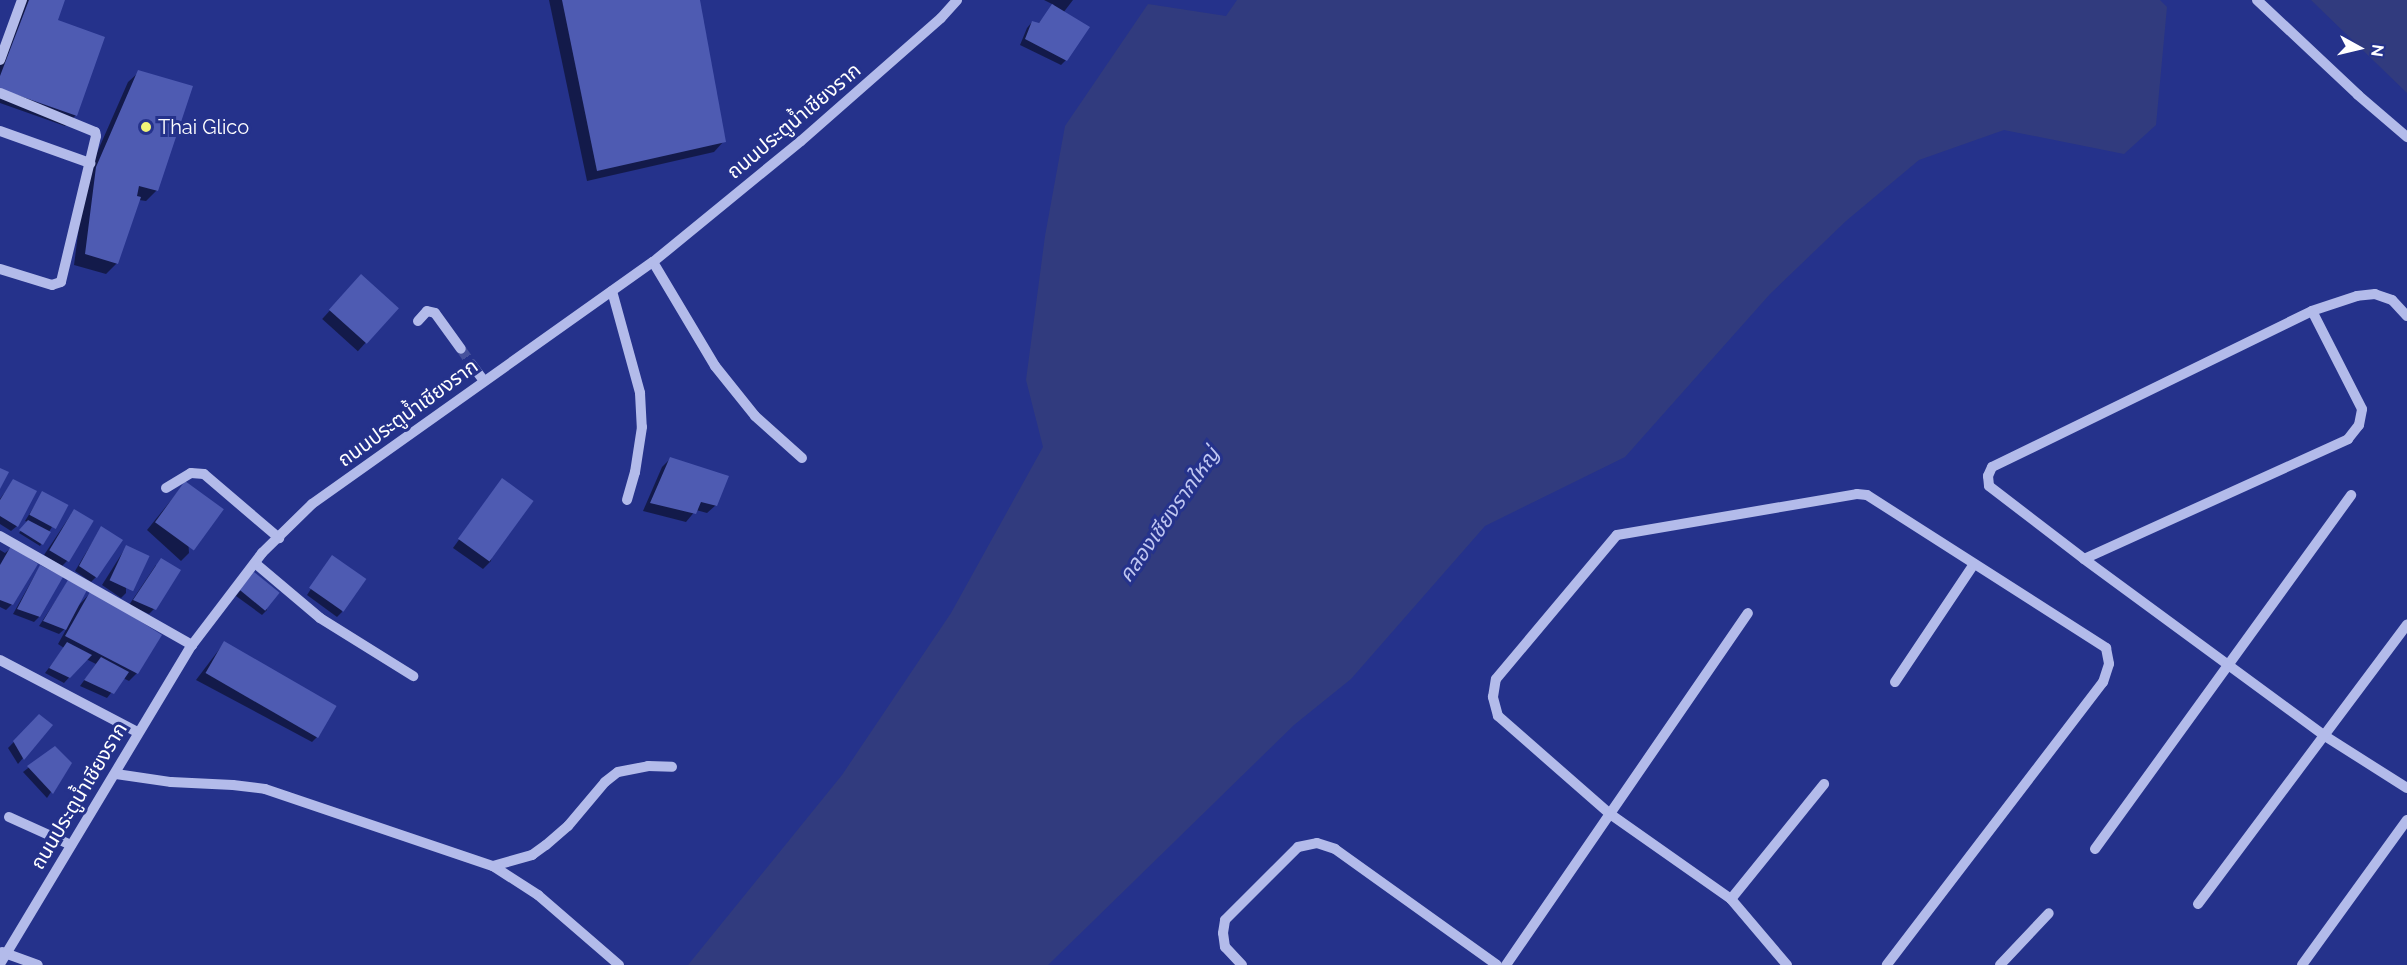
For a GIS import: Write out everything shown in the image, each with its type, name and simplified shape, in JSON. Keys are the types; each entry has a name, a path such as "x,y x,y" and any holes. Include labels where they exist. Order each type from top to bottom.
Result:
{"street":[{"path":"0,60 3,46 22,0"},
{"name":"ถนนประตูน้ำเชียงราก","path":"0,964 3,952 116,774 137,732 192,645 255,563 312,504 653,262 801,141 941,18 957,0"},
{"path":"2257,0 2358,95 2407,137"},
{"path":"0,93 95,132 90,163 61,282 52,285 0,268"},
{"path":"0,130 90,163"},
{"path":"653,262 715,366 756,416 802,458"},
{"path":"612,291 639,393 642,427 636,472 627,500"},
{"path":"2407,316 2392,300 2375,294 2358,296 2312,311 1992,467 1988,476 1989,486 2084,559 2325,735 2407,788"},
{"path":"418,321 428,311 435,313 461,349"},
{"path":"2084,559 2348,439 2359,425 2362,409 2312,311"},
{"path":"472,365 484,381"},
{"path":"166,488 181,477 201,473 279,538"},
{"path":"1787,965 1731,899 1610,814 1498,716 1493,697 1496,679 1617,535 1842,495 1867,495 2106,648 2109,664 2103,682 1887,965"},
{"path":"2095,849 2351,495"},
{"path":"0,536 192,645"},
{"path":"255,563 320,618 371,652 413,676"},
{"path":"1895,682 1974,564"},
{"path":"1506,965 1748,613"},
{"path":"2198,904 2407,625"},
{"path":"0,660 137,732"},
{"path":"493,866 532,855 546,845 568,826 605,782 618,772 632,768 672,767"},
{"path":"116,774 171,782 265,789 493,866 538,895 619,965"},
{"path":"1731,899 1824,784"},
{"path":"9,817 71,845"},
{"path":"2302,965 2407,820"},
{"path":"1242,965 1225,947 1225,920 1298,847 1317,843 1335,849 1497,965"},
{"path":"2000,965 2049,913"},
{"path":"3,952 38,965"}],"water":[{"name":"คลองเชียงรากใหญ่","path":"1237,0 2160,0 2167,7 2156,125 2124,154 2004,130 1919,160 1846,221 1770,294 1625,457 1485,526 1351,679 1294,725 1048,965 688,965 842,775 951,613 1043,447 1026,380 1045,236 1065,126 1148,4 1226,16"},
{"path":"2311,0 2407,0 2407,93"}],"building":[{"path":"29,0 65,0 58,20 105,37 77,116 0,89 0,76"},
{"path":"562,0 700,0 726,142 597,171"},
{"path":"1052,4 1090,27 1067,61 1025,39 1032,21 1039,23"},
{"name":"Thai Glico","path":"138,70 193,86 158,191 139,186 137,196 141,197 118,264 85,254 96,167"},
{"path":"361,274 399,308 367,344 329,310"},
{"path":"670,457 729,476 717,506 701,502 696,514 650,503"},
{"path":"0,468 9,472 0,489"},
{"path":"502,478 534,501 489,562 458,539"},
{"path":"13,479 37,491 18,527 0,516 0,500"},
{"path":"185,481 224,509 194,550 155,522"},
{"path":"42,491 68,505 56,529 29,515"},
{"path":"74,509 94,521 69,562 49,550"},
{"path":"28,520 51,532 43,545 19,530"},
{"path":"101,526 123,540 97,578 79,566"},
{"path":"126,545 150,556 133,591 110,580"},
{"path":"11,546 38,564 13,605 0,600 0,565"},
{"path":"332,555 366,579 343,612 309,588"},
{"path":"161,558 181,570 156,610 133,600"},
{"path":"40,565 63,577 40,617 17,609"},
{"path":"254,572 280,593 265,611 240,590"},
{"path":"68,580 87,590 66,630 43,621"},
{"path":"91,590 162,635 138,674 65,636"},
{"path":"224,641 337,706 318,738 206,673"},
{"path":"67,642 92,655 70,678 49,668"},
{"path":"101,657 129,672 114,694 84,680"},
{"path":"39,714 53,725 24,760 13,741"},
{"path":"55,746 72,763 53,794 27,766"}],"tunnel":[{"path":"461,349 472,365"}],"place":[{"name":"Thai Glico","path":"146,127"}]}
